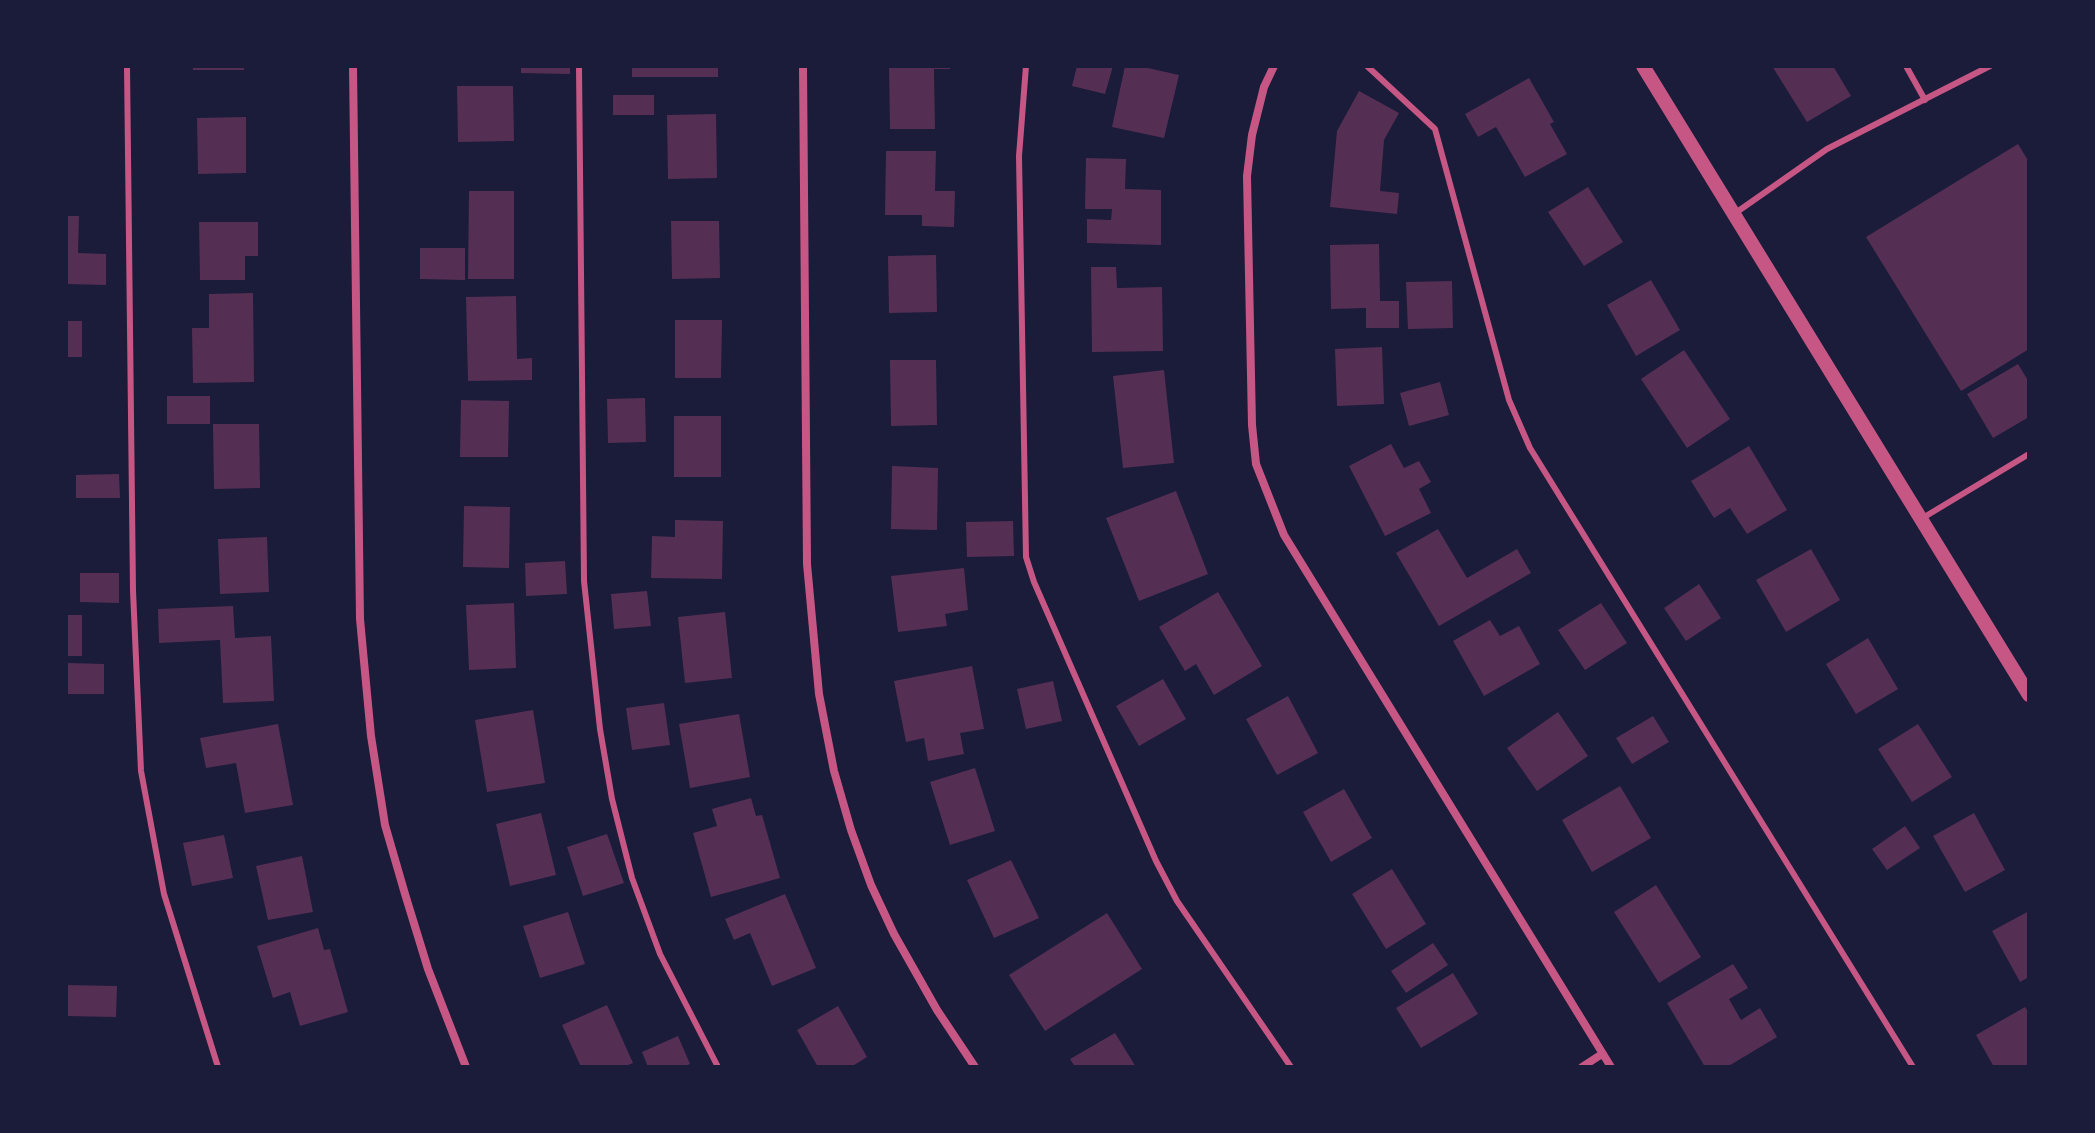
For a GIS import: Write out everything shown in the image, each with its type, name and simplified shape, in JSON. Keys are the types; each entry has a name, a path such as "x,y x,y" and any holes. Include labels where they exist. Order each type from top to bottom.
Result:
{"street":[{"path":"353,66 360,619 371,736 385,825 428,969 466,1067"},
{"path":"803,66 807,564 819,694 834,771 871,885 901,947 937,1010 975,1067"},
{"path":"1274,66 1264,87 1252,135 1247,176 1252,425 1256,464 1284,535 1611,1067"},
{"path":"1643,66 2029,695"},
{"path":"1582,1067 1602,1054"}],"lane":[{"path":"127,66 133,591 141,771 164,894 218,1067"},
{"path":"579,66 584,581 600,729 612,799 632,878 660,954 718,1067"},
{"path":"1026,66 1019,156 1026,557 1034,582 1156,861 1177,901 1291,1067"},
{"path":"1367,66 1435,129 1509,400 1530,448 1913,1067"},
{"path":"1906,66 1925,100"},
{"path":"1734,214 1827,149 1990,66"},
{"path":"1921,519 2029,454"}],"building":[{"path":"193,66 244,66 244,70 193,70"},
{"path":"521,66 570,66 570,74 521,73"},
{"path":"632,66 718,66 718,77 632,77"},
{"path":"889,66 950,66 950,69 934,69 935,129 890,129"},
{"path":"1077,66 1113,66 1105,94 1072,86"},
{"path":"1125,66 1179,75 1164,138 1112,127"},
{"path":"1772,66 1833,66 1851,96 1807,122"},
{"path":"1529,78 1554,122 1550,124 1567,154 1525,177 1496,127 1478,137 1465,114"},
{"path":"457,86 513,86 514,141 458,142"},
{"path":"1359,91 1399,113 1384,140 1380,191 1399,193 1397,214 1330,207 1337,131"},
{"path":"613,95 654,95 654,115 613,115"},
{"path":"716,114 717,178 668,179 667,115"},
{"path":"246,117 246,173 198,174 197,118"},
{"path":"2018,144 2029,162 2029,349 1961,391 1866,237"},
{"path":"886,151 936,151 935,191 955,191 954,227 922,226 922,215 885,215"},
{"path":"1086,158 1126,159 1125,189 1161,190 1161,245 1087,243 1087,219 1111,220 1112,209 1085,209"},
{"path":"1588,187 1623,242 1584,266 1548,212"},
{"path":"469,191 514,191 514,279 468,279"},
{"path":"66,216 79,216 78,253 106,254 106,285 66,284"},
{"path":"671,221 719,221 720,278 672,279"},
{"path":"199,222 258,222 258,256 245,256 245,280 200,280"},
{"path":"1379,244 1380,301 1399,301 1399,328 1366,328 1366,308 1331,309 1330,245"},
{"path":"420,248 465,248 465,280 420,279"},
{"path":"936,255 937,312 889,313 888,256"},
{"path":"1091,267 1116,267 1117,288 1162,287 1163,351 1092,352"},
{"path":"1651,280 1680,330 1636,356 1607,305"},
{"path":"1452,281 1453,328 1408,329 1406,282"},
{"path":"253,293 254,382 193,383 192,328 209,328 209,294"},
{"path":"516,296 517,359 532,358 532,380 468,381 466,297"},
{"path":"675,320 722,320 721,378 675,378"},
{"path":"66,321 82,321 82,357 66,357"},
{"path":"1382,347 1384,404 1337,406 1335,349"},
{"path":"1684,350 1730,419 1687,448 1641,379"},
{"path":"890,360 936,360 937,425 891,426"},
{"path":"2018,364 2029,382 2029,417 1993,438 1967,394"},
{"path":"1164,370 1174,463 1123,468 1113,376"},
{"path":"1440,382 1449,415 1409,426 1400,393"},
{"path":"167,396 210,396 210,424 167,424"},
{"path":"645,398 646,442 608,443 607,399"},
{"path":"461,400 509,401 508,457 460,457"},
{"path":"674,416 721,416 721,477 674,477"},
{"path":"213,424 259,424 260,488 214,489"},
{"path":"1391,444 1404,468 1419,461 1431,482 1419,489 1431,513 1385,536 1349,466"},
{"path":"1749,446 1787,510 1747,534 1730,508 1714,518 1691,481"},
{"path":"892,466 938,468 937,530 891,529"},
{"path":"119,474 120,498 76,498 76,475"},
{"path":"1176,491 1208,574 1139,601 1106,518"},
{"path":"464,506 510,507 509,568 463,567"},
{"path":"675,520 723,521 722,579 651,578 652,536 675,537"},
{"path":"1013,521 1014,556 967,557 966,522"},
{"path":"1438,529 1467,578 1517,549 1531,573 1439,626 1396,553"},
{"path":"267,537 269,592 220,594 218,539"},
{"path":"1811,549 1840,600 1786,632 1756,580"},
{"path":"565,561 567,594 526,596 525,563"},
{"path":"964,568 968,610 945,614 947,626 898,632 891,576"},
{"path":"80,573 119,573 119,603 80,602"},
{"path":"1699,584 1721,618 1686,641 1664,608"},
{"path":"647,591 651,626 614,629 611,594"},
{"path":"1218,592 1262,666 1214,695 1196,664 1185,671 1159,627"},
{"path":"514,603 516,668 469,670 466,605"},
{"path":"1601,603 1627,643 1585,670 1558,630"},
{"path":"233,606 235,638 271,636 274,701 223,703 220,640 159,643 158,609"},
{"path":"725,612 732,678 685,683 678,617"},
{"path":"66,615 82,615 82,656 66,656"},
{"path":"1490,620 1500,636 1519,626 1540,664 1484,696 1453,641"},
{"path":"1868,638 1898,689 1856,714 1826,664"},
{"path":"68,663 104,664 104,694 68,694"},
{"path":"972,666 984,729 960,733 964,754 928,761 924,738 906,742 894,681"},
{"path":"1163,679 1186,719 1139,746 1116,706"},
{"path":"1053,681 1062,721 1026,729 1017,689"},
{"path":"1288,696 1318,753 1277,775 1246,719"},
{"path":"664,703 670,745 632,750 626,708"},
{"path":"533,710 545,783 487,792 475,720"},
{"path":"1558,712 1588,756 1537,791 1507,748"},
{"path":"739,714 750,777 690,788 679,724"},
{"path":"1653,716 1669,742 1632,764 1616,738"},
{"path":"278,724 293,805 245,813 236,763 206,768 200,738"},
{"path":"1918,724 1952,777 1912,802 1878,749"},
{"path":"975,768 995,831 950,845 930,782"},
{"path":"1620,786 1651,838 1592,872 1562,820"},
{"path":"1344,789 1372,838 1331,862 1303,812"},
{"path":"751,798 756,816 762,815 780,878 711,897 693,833 717,826 712,809"},
{"path":"541,813 556,875 510,886 496,824"},
{"path":"1974,813 2005,870 1965,892 1933,836"},
{"path":"1905,826 1920,848 1887,870 1872,849"},
{"path":"607,834 624,883 583,896 567,847"},
{"path":"224,835 233,878 192,886 183,843"},
{"path":"302,856 313,912 268,920 256,866"},
{"path":"1011,860 1039,918 994,938 967,880"},
{"path":"1392,869 1426,924 1386,949 1352,894"},
{"path":"1656,885 1701,957 1659,983 1614,912"},
{"path":"785,894 816,968 772,986 750,933 734,940 725,919"},
{"path":"2029,911 2029,977 2020,982 1992,931"},
{"path":"568,912 585,964 540,978 523,926"},
{"path":"1107,913 1142,969 1045,1031 1009,975"},
{"path":"318,928 324,950 330,949 348,1012 300,1026 290,992 273,998 257,946"},
{"path":"1433,943 1448,965 1406,993 1391,971"},
{"path":"1733,964 1748,988 1729,999 1741,1020 1760,1008 1777,1037 1727,1067 1705,1067 1667,1003"},
{"path":"1453,973 1478,1014 1421,1048 1396,1008"},
{"path":"66,985 117,986 116,1017 66,1016"},
{"path":"607,1005 633,1063 623,1067 581,1067 562,1025"},
{"path":"838,1006 867,1057 851,1067 818,1067 797,1030"},
{"path":"2025,1007 2029,1013 2029,1067 1994,1067 1976,1035"},
{"path":"1115,1033 1136,1067 1075,1067 1070,1059"},
{"path":"678,1036 690,1064 683,1067 648,1067 642,1052"}]}
